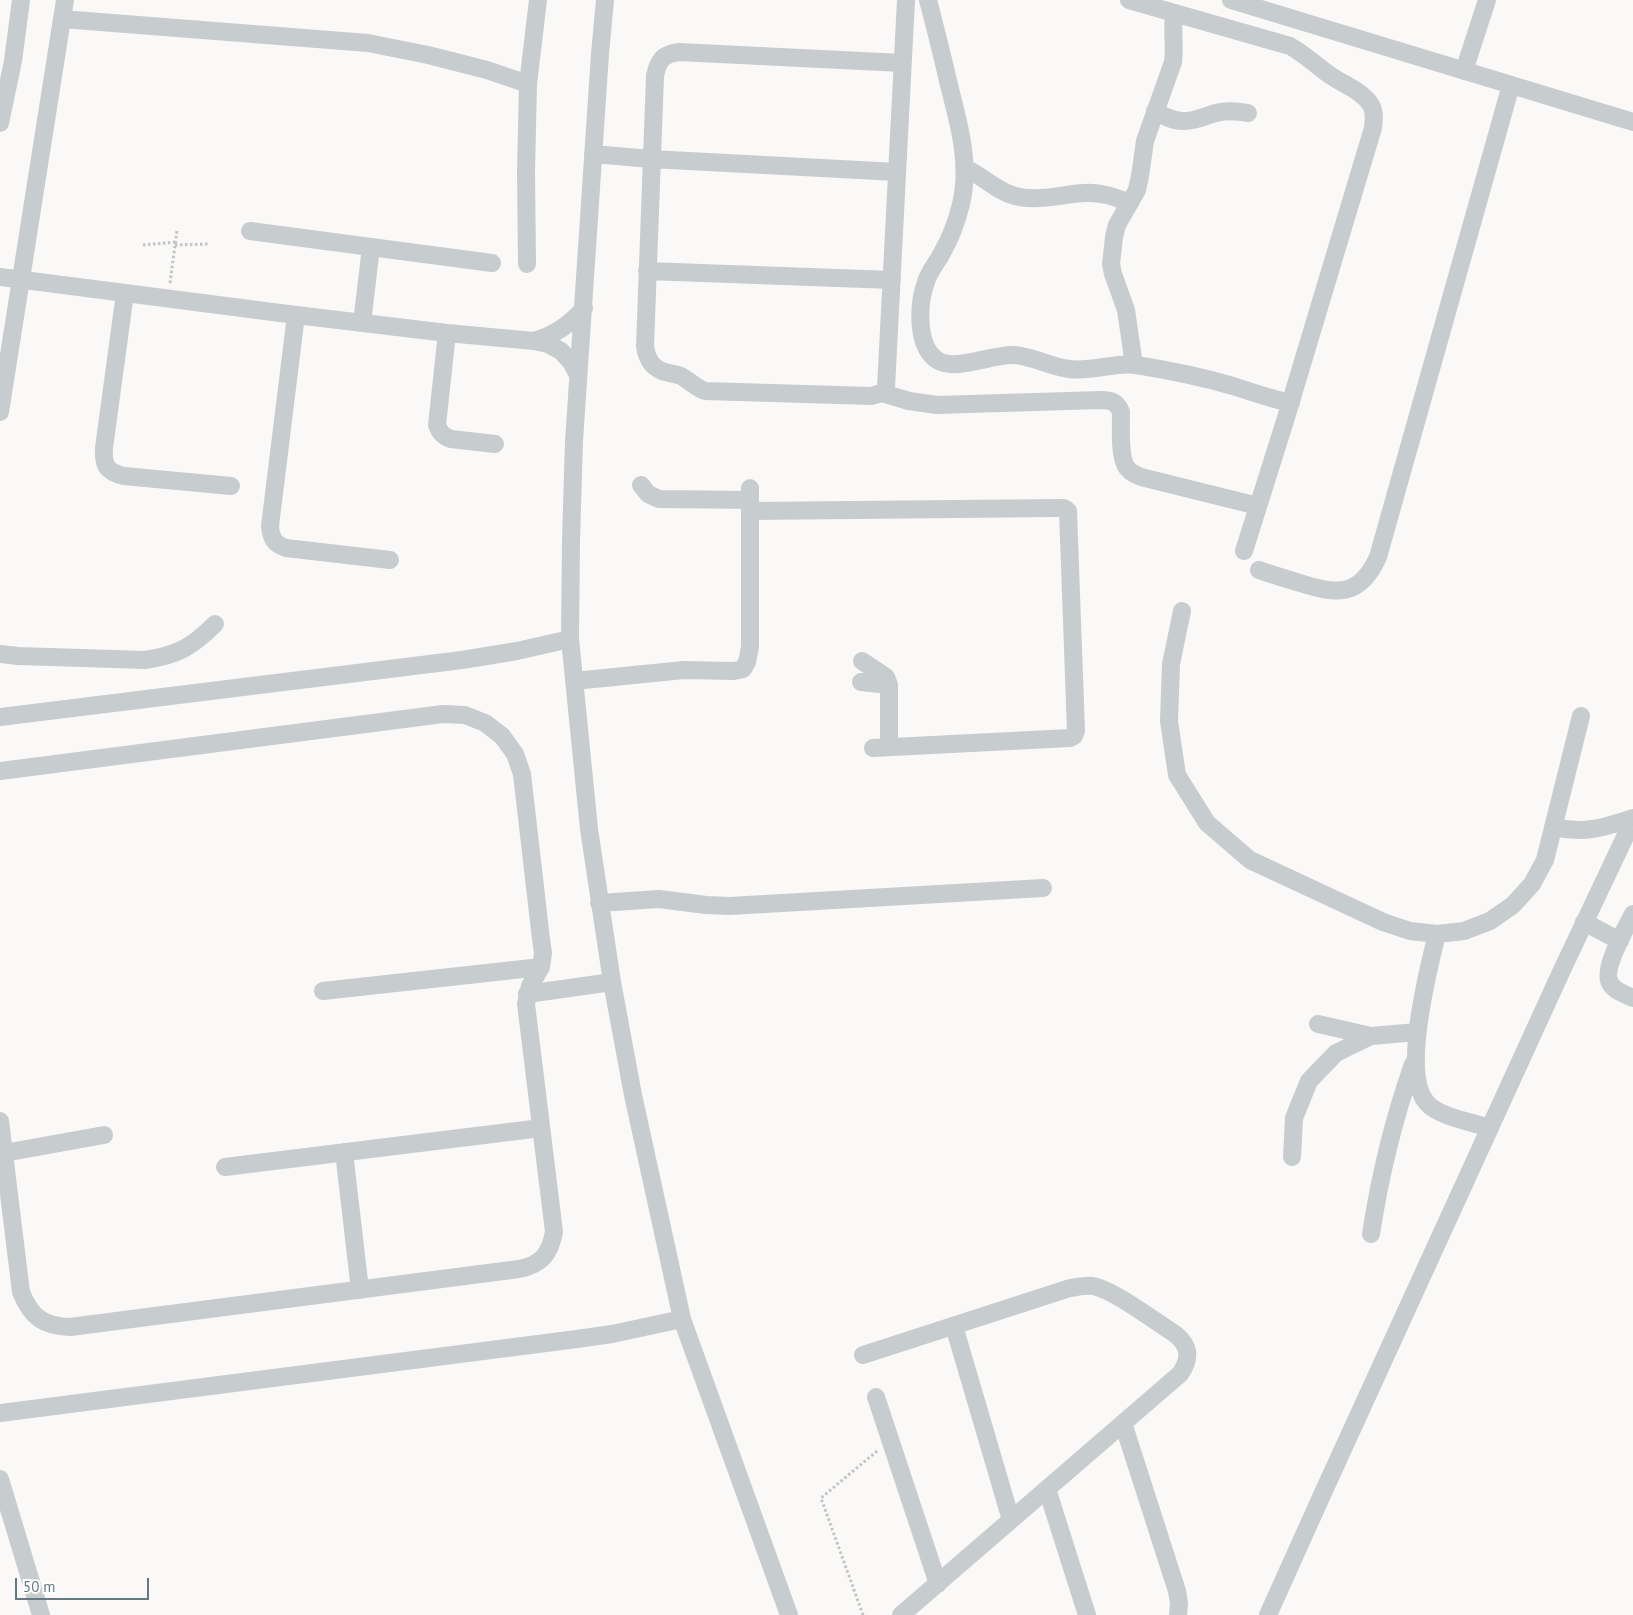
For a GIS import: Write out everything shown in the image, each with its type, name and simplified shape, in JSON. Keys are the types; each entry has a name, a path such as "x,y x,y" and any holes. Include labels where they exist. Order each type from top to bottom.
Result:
{"street":[{"path":"0,123 21,0"},
{"path":"0,412 65,0"},
{"path":"527,264 526,172 528,84 538,0"},
{"path":"605,0 578,375 571,530 570,639 589,829 612,982 632,1095 682,1319 789,1615"},
{"path":"882,393 886,388 906,0"},
{"path":"928,0 962,138 965,168 958,218 945,249 930,272 922,298 922,331 924,343 929,354 938,362 950,365 1000,355 1015,355 1062,368 1077,370 1134,365 1211,380 1291,403"},
{"path":"1129,0 1290,46 1309,58 1328,74 1366,98 1372,107 1374,117 1373,128 1291,403 1244,551"},
{"path":"1231,0 1633,122"},
{"path":"1464,71 1487,0"},
{"path":"1134,365 1126,310 1112,274 1111,264 1114,237 1117,225 1136,190 1145,141 1173,62 1175,50 1174,13"},
{"path":"62,19 368,43 428,55 487,70 528,84"},
{"path":"902,63 679,52 670,54 662,59 657,67 651,159 645,346 646,355 651,364 659,370 682,377 695,387 705,390 871,396 882,393 909,401 936,405 1114,401 1121,412 1123,459 1126,467 1131,472 1145,478 1258,506"},
{"path":"1259,570 1333,592 1347,589 1360,582 1372,571 1378,557 1511,85"},
{"path":"1155,111 1167,118 1180,121 1195,120 1218,112 1248,113"},
{"path":"593,154 651,159 897,172"},
{"path":"965,168 981,176 1003,192 1016,196 1042,198 1099,193 1130,203"},
{"path":"250,231 492,263"},
{"path":"362,323 371,247"},
{"path":"648,271 892,280"},
{"path":"0,277 362,323 534,341 548,344 561,352 571,362 578,375"},
{"path":"125,292 104,448 103,458 106,467 114,474 124,476 231,486"},
{"path":"534,341 549,337 562,329 574,320 584,308"},
{"path":"296,315 270,533 278,545 286,548 390,560"},
{"path":"447,333 437,417 439,432 451,439 495,444"},
{"path":"641,485 648,494 659,500 750,499 1064,508 1068,511 1076,730 1074,736 1070,738 881,748 889,685 886,677 862,661"},
{"path":"574,681 684,670 734,672 743,669 748,662 750,647 750,499"},
{"path":"1182,611 1171,664 1169,721 1177,775 1207,823 1250,860 1383,922 1410,931 1436,934 1464,931 1490,921 1513,905 1532,884 1545,860 1581,716"},
{"path":"0,654 145,660 165,657 184,650 201,638 215,624"},
{"path":"0,717 462,660 517,651 570,639"},
{"path":"861,682 889,685"},
{"path":"0,771 443,714 465,715 485,723 502,736 515,754 522,774 543,953 540,967 527,994 526,1004 554,1232 552,1243 540,1262 530,1267 519,1269 70,1327 57,1326 44,1322 34,1315 26,1305 21,1292 0,1121"},
{"path":"1553,827 1571,831 1589,830 1633,819"},
{"path":"1268,1615 1584,922 1633,819"},
{"path":"600,903 659,899 730,906 1042,888"},
{"path":"1633,914 1612,960 1608,977 1610,984 1615,989 1633,998"},
{"path":"1584,922 1620,941"},
{"path":"1436,934 1417,1032 1416,1080 1425,1102 1436,1111 1490,1128"},
{"path":"323,992 540,967"},
{"path":"527,994 612,982"},
{"path":"1318,1024 1371,1036 1417,1032"},
{"path":"1292,1157 1294,1118 1309,1081 1336,1053 1371,1036"},
{"path":"1371,1234 1388,1144 1400,1100 1416,1057"},
{"path":"226,1167 541,1128"},
{"path":"4,1153 104,1134"},
{"path":"344,1152 360,1290"},
{"path":"864,1355 1070,1288 1093,1286 1115,1295 1182,1340 1187,1348 1186,1366 1180,1374 901,1615"},
{"path":"0,1413 577,1339 612,1334 682,1319"},
{"path":"954,1326 1010,1520"},
{"path":"876,1397 938,1584"},
{"path":"1123,1423 1177,1591 1178,1615"},
{"path":"0,1480 41,1615"},
{"path":"1047,1488 1087,1615"}],"path":[{"path":"168,298 177,230"},
{"path":"143,245 208,244"},
{"path":"863,1615 821,1498 890,1440"}]}
